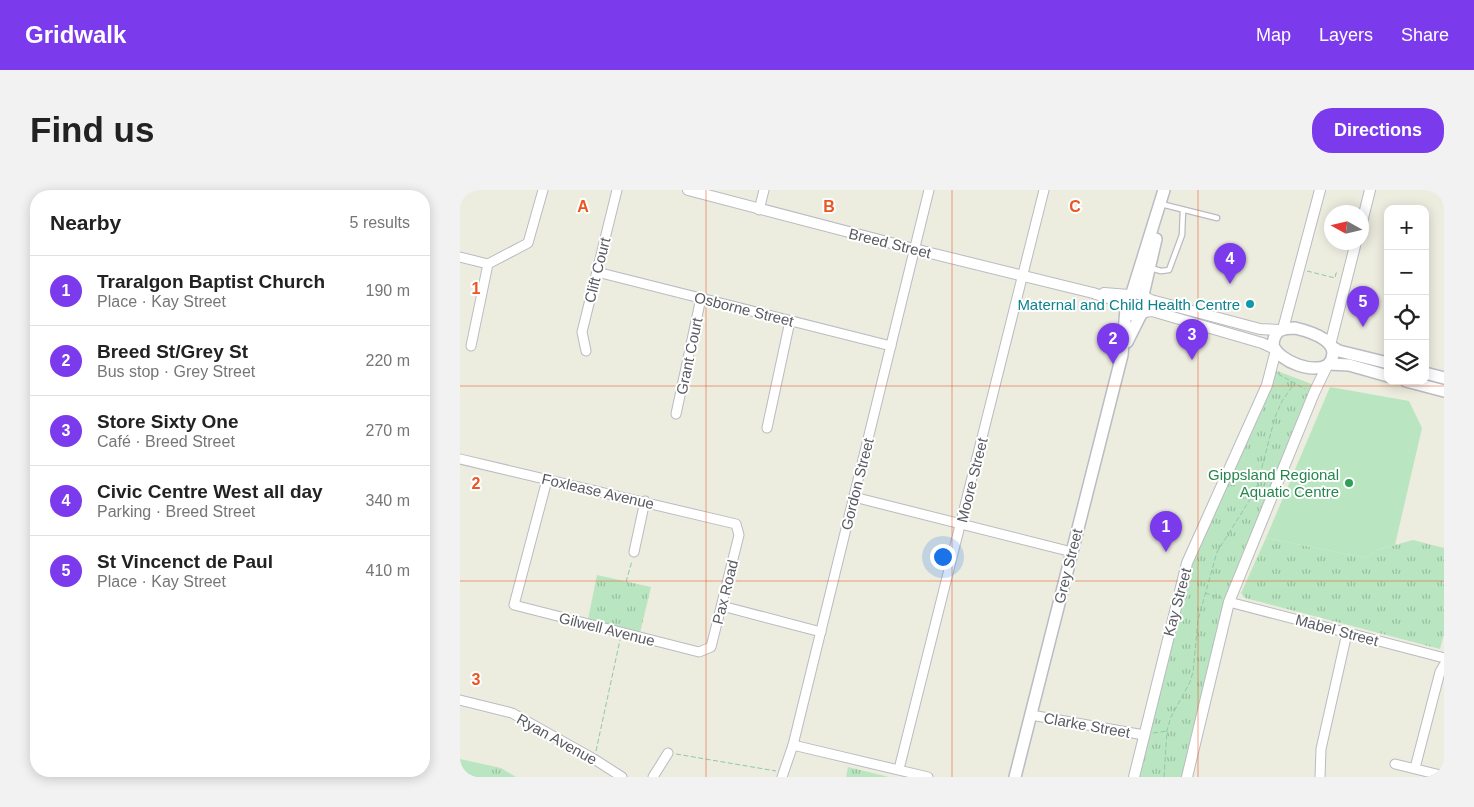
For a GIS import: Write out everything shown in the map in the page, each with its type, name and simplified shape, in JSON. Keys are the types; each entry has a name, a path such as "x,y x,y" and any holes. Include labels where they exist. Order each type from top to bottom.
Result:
{"main road":[{"path":"1137,295 1164,190"},
{"path":"1137,295 1147,302 1147,308 1142,313 1130,314 1125,308 1126,298 1137,295 1150,268 1156,239 1156,220"},
{"name":"Grey Street","path":"1015,777 1122,355 1125,308"},
{"name":"Grey Street","path":"1122,355 1142,313"},
{"path":"1384,362 1339,351 1320,337 1303,330 1281,329 1274,340 1275,350 1285,358 1308,367 1320,368 1328,365 1349,365 1384,375"},
{"path":"1328,365 1333,358 1331,346"},
{"path":"1429,374 1444,378"},
{"path":"1421,385 1444,391"}],"street":[{"path":"460,257 488,264 528,243 543,190"},
{"name":"Clift Court","path":"586,351 582,332 617,190"},
{"name":"Breed Street","path":"688,190 759,210 1093,293 1110,299 1125,308"},
{"path":"759,210 764,190"},
{"name":"Gordon Street","path":"782,775 793,745 929,190"},
{"name":"Moore Street","path":"899,770 1044,190"},
{"path":"1281,329 1320,190"},
{"path":"1366,205 1370,190"},
{"path":"1331,346 1354,250"},
{"path":"471,346 488,264"},
{"name":"Osborne Street","path":"597,272 891,346"},
{"name":"Breed Street","path":"1093,293 1137,295 1260,329 1281,329"},
{"name":"Grant Court","path":"676,414 701,298"},
{"path":"1142,313 1152,311 1262,344 1275,350"},
{"path":"767,428 790,321"},
{"name":"Kay Street","path":"1134,777 1187,563 1267,385 1275,350"},
{"path":"1187,777 1229,602 1314,393 1328,365"},
{"name":"Foxlease Avenue","path":"460,459 645,501 736,524"},
{"name":"Gilwell Avenue","path":"547,480 514,605 699,652"},
{"path":"854,497 1072,552"},
{"path":"634,552 645,501"},
{"name":"Pax Road","path":"699,652 711,647 740,534 736,524"},
{"name":"Mabel Street","path":"1229,602 1444,658"},
{"path":"722,606 820,632"},
{"path":"1320,777 1321,749 1347,633"},
{"path":"1416,768 1440,672 1444,665"},
{"name":"Ryan Avenue","path":"460,700 512,713 622,777"},
{"name":"Clarke Street","path":"1031,714 1144,735"},
{"path":"793,745 928,777"},
{"path":"653,777 668,753"},
{"path":"1395,764 1444,776"}],"lane":[{"path":"1160,204 1217,218"},
{"path":"1150,268 1161,271 1169,270 1182,235 1183,210"}],"path":[{"path":"1299,269 1335,278 1336,273 1348,275"},
{"path":"1272,369 1294,384 1314,393"},
{"path":"1164,777 1167,730 1193,672 1198,620 1217,552 1256,490 1276,417 1282,401 1294,384"},
{"path":"626,582 634,552"},
{"path":"1205,593 1219,596 1229,602"},
{"path":"594,759 621,632"},
{"path":"1144,735 1167,730"},
{"path":"668,753 782,775"}],"green space":[{"path":"1272,369 1317,386 1229,602 1187,777 1134,777 1187,563"},
{"name":"Gippsland Regional Aquatic Centre","path":"1330,387 1409,401 1422,428 1395,545 1377,550 1366,558 1266,538"},
{"path":"1266,538 1366,558 1377,550 1413,540 1444,548 1444,634 1440,649 1245,598 1241,593"},
{"path":"597,575 651,587 639,637 587,624"},
{"path":"460,759 501,768 516,777 460,777"},
{"path":"460,764 494,774 493,777 460,777"},
{"path":"848,767 889,777 846,777"}],"place":[{"name":"Civic Centre West all day","path":"1230,284"},
{"name":"Maternal and Child Health Centre","path":"1250,304"},
{"name":"St Vincenct de Paul","path":"1363,327"},
{"name":"Store Sixty One","path":"1192,360"},
{"name":"Breed St/Grey St","path":"1113,364"},
{"name":"Gippsland Regional Aquatic Centre","path":"1349,483"},
{"name":"Traralgon Baptist Church","path":"1166,552"}]}
